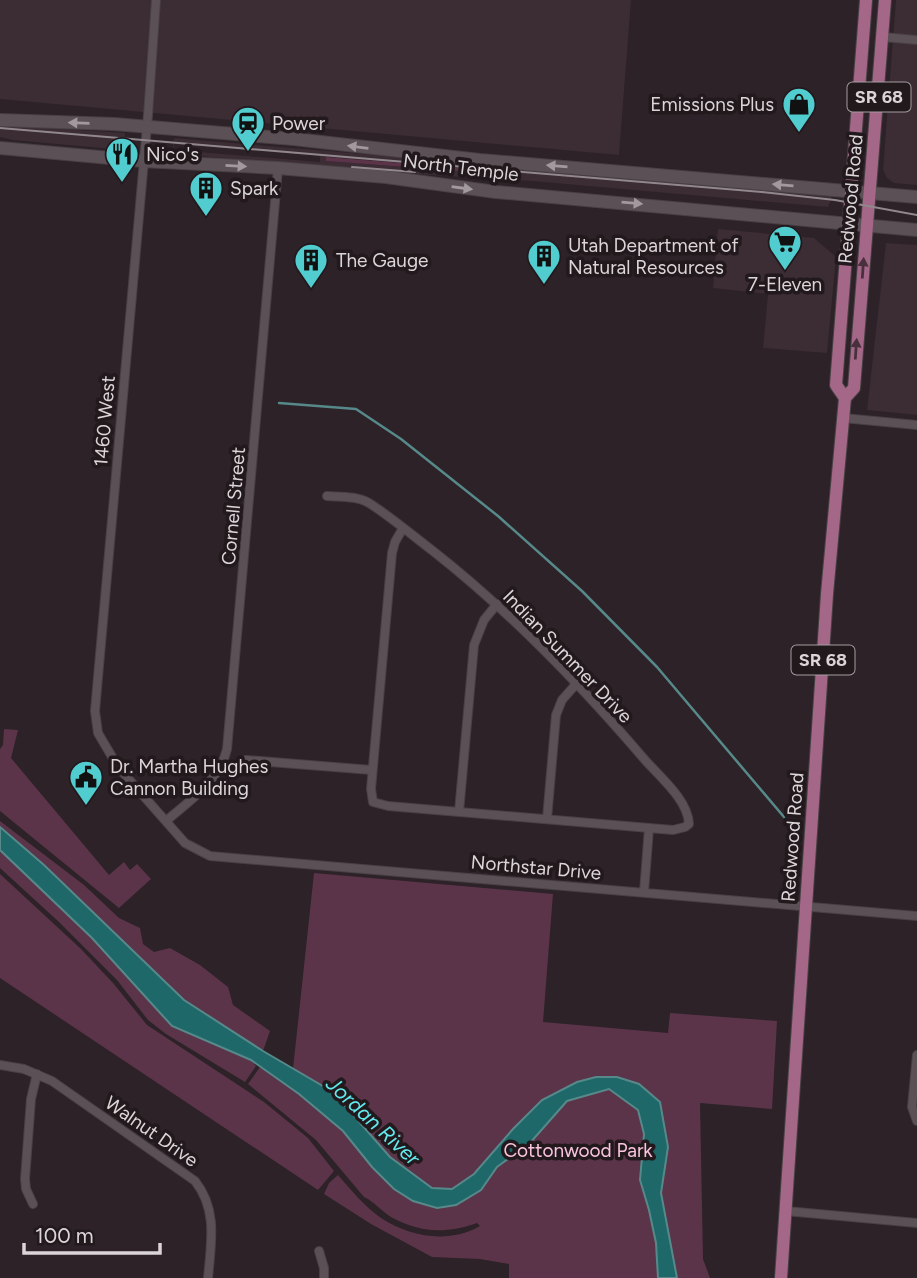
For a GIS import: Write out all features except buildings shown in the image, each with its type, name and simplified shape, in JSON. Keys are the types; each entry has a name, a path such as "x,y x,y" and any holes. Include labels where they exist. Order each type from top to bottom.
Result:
{"main road":[{"name":"Redwood Road","path":"845,398 836,385 866,0"},
{"name":"Redwood Road","path":"781,1278 827,594 845,398 854,387 885,0"},
{"name":"North Temple","path":"0,120 147,126 294,139 457,158 917,197"},
{"name":"North Temple","path":"0,148 143,161 386,177 496,192 917,230"}],"street":[{"name":"1460 West","path":"156,0 95,723 97,733 108,753 166,821"},
{"path":"883,37 917,40"},
{"name":"Cornell Street","path":"166,821 214,779 227,749 278,168"},
{"path":"843,418 917,425"},
{"name":"Indian Summer Drive","path":"327,496 365,501 403,528 498,604 578,683 685,806 690,824 679,829 649,828"},
{"path":"403,528 392,553 372,771 373,802 388,806 649,828 645,892"},
{"path":"459,812 474,645 481,627 498,604"},
{"path":"547,819 557,710 562,700 578,683"},
{"path":"246,760 372,771"},
{"name":"Northstar Drive","path":"166,821 192,848 219,857 917,916"},
{"path":"917,1055 912,1107 917,1121"},
{"name":"Walnut Drive","path":"0,1065 37,1074 66,1090 195,1181 207,1198 212,1219 208,1278"},
{"path":"33,1204 25,1179 31,1099 37,1074"},
{"path":"786,1211 917,1223"},
{"path":"319,1251 324,1278"}],"shaded area":[{"path":"0,0 631,0 619,155 0,99"},
{"path":"896,0 917,0 917,185 894,183 887,178 883,170"},
{"path":"0,125 125,133 124,150 13,140 0,137"},
{"path":"174,138 832,196 828,207 172,154","holes":["174,144 320,156 320,162 174,150","326,157 499,171 500,172 326,161"]},
{"path":"718,229 814,238 836,257 827,353 763,348 768,294 713,288"},
{"path":"886,243 917,245 917,415 867,410"}],"green space":[{"path":"326,157 500,171 499,174 326,161"},
{"path":"4,729 18,730 11,758 109,875 124,862 130,870 137,864 151,879 119,908 0,811 0,749 3,745"},
{"path":"0,821 84,885 119,918 140,928 143,944 154,952 170,948 200,965 228,987 233,1005 270,1031 263,1051 184,1000 44,865 0,827"},
{"path":"0,850 92,938 171,1025 251,1060 256,1066 245,1082 166,1034 148,1020 117,980 0,868"},
{"name":"Cottonwood Park","path":"314,873 553,894 543,1022 668,1033 670,1013 777,1021 772,1109 700,1103 703,1259 710,1278 509,1278 509,1264 480,1259 432,1257 371,1224 324,1194 329,1183 338,1175 375,1214 404,1230 443,1236 468,1232 480,1226 477,1223 454,1229 423,1229 391,1217 364,1197 316,1140 248,1084 260,1067 292,1089 334,1122 383,1177 413,1201 452,1189 432,1188 412,1175 389,1157 334,1093 293,1069"},
{"path":"0,874 81,949 147,1025 264,1102 308,1138 334,1171 318,1190 0,978"}],"water":[{"path":"0,827 44,865 184,1000 333,1092 390,1157 432,1188 452,1189 474,1174 542,1100 577,1082 596,1077 617,1077 639,1084 660,1102 668,1147 661,1193 677,1278 658,1278 656,1243 640,1180 644,1134 638,1110 609,1089 567,1101 530,1143 497,1167 481,1190 456,1205 437,1208 413,1201 394,1189 343,1131 299,1094 251,1060 172,1026 92,938 0,850"}],"waterway":[{"path":"279,403 356,409 401,439 498,516 582,591 657,667 784,817"}],"tram line":[{"path":"0,128 762,192 835,200 917,215"},
{"path":"352,167 415,172"}],"place":[{"name":"Emissions Plus","path":"799,134"},
{"name":"Power","path":"248,153"},
{"name":"Nico's","path":"122,184"},
{"name":"Spark","path":"206,218"},
{"name":"7-Eleven","path":"785,272"},
{"name":"Utah Department of Natural Resources","path":"544,286"},
{"name":"The Gauge","path":"311,290"},
{"name":"Dr. Martha Hughes Cannon Building","path":"86,807"}],"water label":[{"name":"Jordan River","path":"373,1121"}]}
